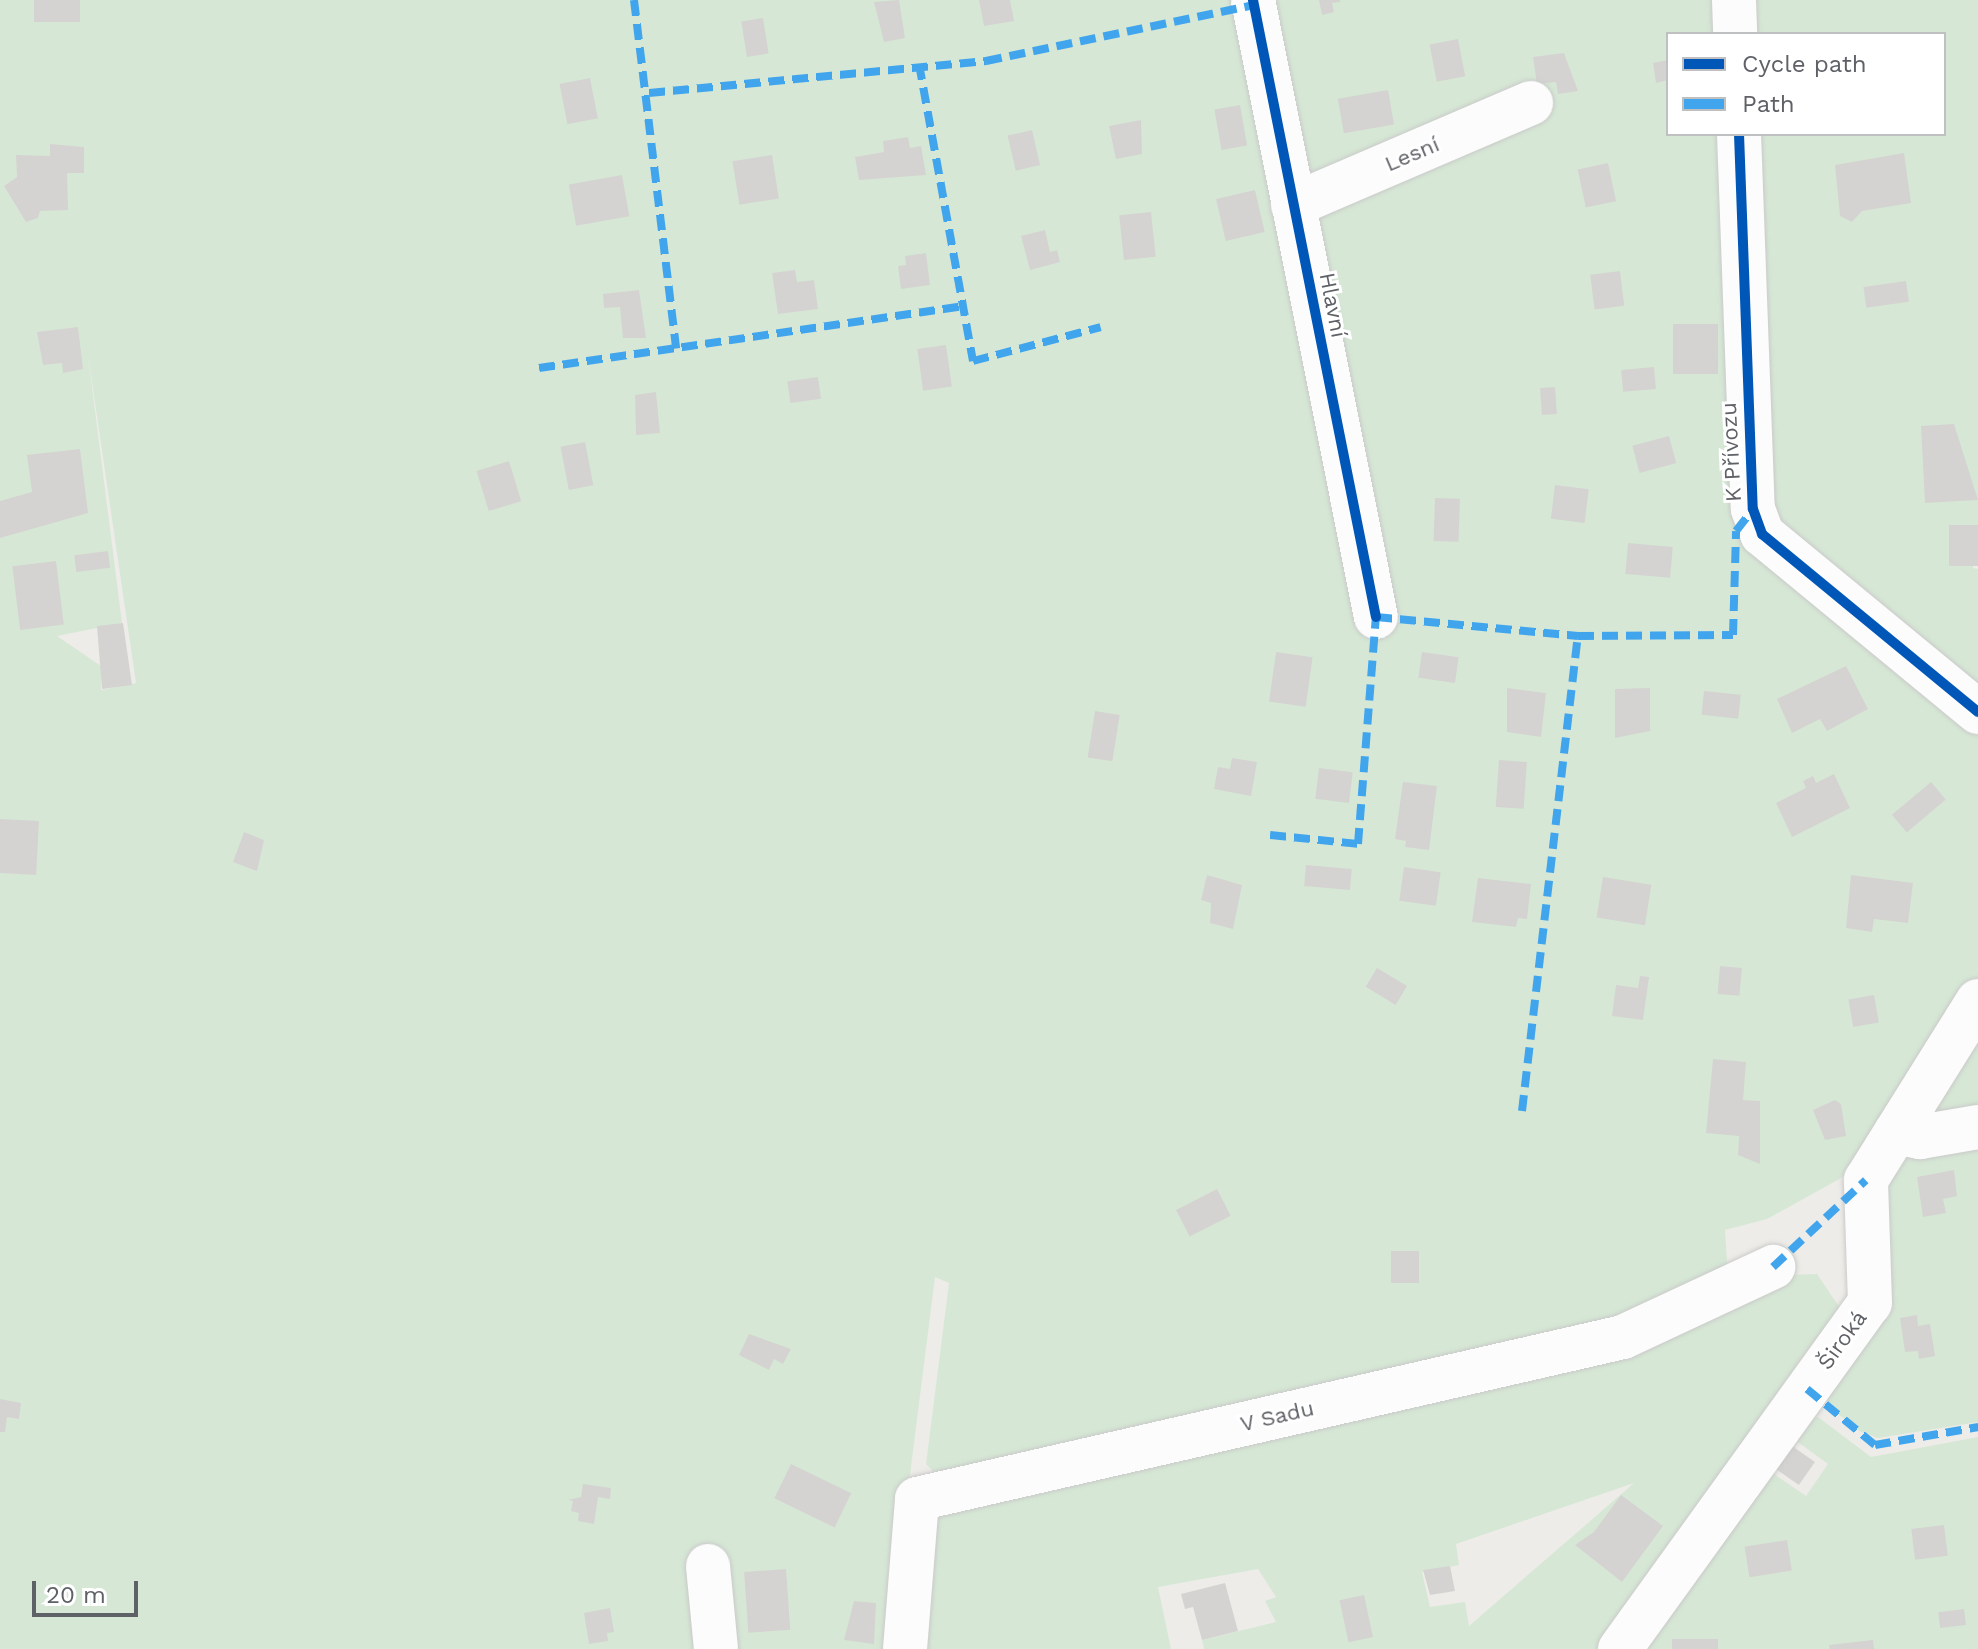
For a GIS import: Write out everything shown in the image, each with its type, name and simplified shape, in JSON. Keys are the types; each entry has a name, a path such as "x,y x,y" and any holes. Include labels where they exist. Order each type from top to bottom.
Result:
{"street":[{"name":"Hlavní","path":"1253,0 1376,617"},
{"path":"1734,0 1735,32"},
{"name":"Lesní","path":"1293,205 1531,103"},
{"name":"K Přívozu","path":"1739,136 1753,509 1762,534 1978,712"},
{"name":"Široká","path":"1620,1649 1870,1303 1866,1180 1978,1001"},
{"path":"1896,1132 1920,1137 1978,1127"},
{"name":"V Sadu","path":"905,1649 917,1499 1623,1337 1773,1267"},
{"path":"708,1566 716,1649"}],"green space":[{"path":"0,0 1726,0 1727,32 1666,32 1666,136 1731,136 1747,534 1978,725 1978,991 1870,1162 1767,1219 1725,1230 1728,1277 1817,1274 1846,1317 1603,1649 1204,1649 1202,1640 1276,1622 1265,1601 1276,1597 1258,1569 1158,1587 1171,1649 907,1649 940,1478 926,1464 949,1283 935,1277 888,1649 0,1649","holes":["88,355 136,683 101,690 101,666 57,636 122,623","1634,1483 1469,1626 1465,1602 1430,1607 1422,1572 1459,1565 1456,1544"]},
{"path":"1749,0 1978,0 1978,526 1970,527 1973,568 1978,569 1978,696 1773,527 1755,136 1946,136 1946,32 1750,32"},
{"path":"1978,1037 1978,1121 1920,1124"},
{"path":"1978,1137 1978,1422 1878,1438 1861,1432 1828,1406 1825,1391 1889,1173 1905,1148"},
{"path":"1818,1417 1871,1457 1978,1437 1978,1649 1638,1649 1768,1470 1806,1496 1828,1464 1791,1437 1803,1420"}],"building":[{"path":"34,0 80,0 80,22 34,22"},
{"path":"899,0 905,38 884,42 874,2"},
{"path":"979,0 1010,0 1014,21 984,26"},
{"path":"1319,0 1340,2 1332,3 1334,12 1322,15"},
{"path":"763,18 769,54 747,57 741,21"},
{"path":"1458,39 1465,76 1437,82 1430,45"},
{"path":"1564,53 1578,91 1558,94 1556,82 1537,84 1533,57"},
{"path":"1666,60 1666,80 1656,83 1653,63"},
{"path":"590,78 598,118 567,124 560,84"},
{"path":"1388,90 1394,124 1344,133 1338,99"},
{"path":"1240,105 1247,145 1222,150 1214,110"},
{"path":"1141,120 1142,154 1116,159 1109,126"},
{"path":"1032,130 1040,165 1016,171 1008,136"},
{"path":"908,137 910,148 921,146 926,175 859,180 855,157 884,152 883,141"},
{"path":"50,144 84,147 84,173 67,173 68,210 40,211 38,218 26,222 4,186 17,177 16,155 50,156"},
{"path":"1904,153 1911,203 1862,211 1852,222 1840,216 1835,165"},
{"path":"772,155 779,198 739,205 732,161"},
{"path":"1608,163 1616,201 1586,208 1578,169"},
{"path":"622,175 629,216 576,226 569,184"},
{"path":"1255,190 1265,232 1226,241 1216,199"},
{"path":"1151,212 1156,257 1124,260 1119,215"},
{"path":"1045,230 1050,252 1057,250 1060,262 1030,270 1021,236"},
{"path":"926,253 930,285 901,289 898,266 906,265 905,256"},
{"path":"795,270 797,282 814,280 818,309 778,314 772,273"},
{"path":"1620,271 1624,306 1594,309 1590,275"},
{"path":"1906,281 1909,302 1866,308 1863,287"},
{"path":"639,290 646,338 623,338 620,307 604,308 603,294"},
{"path":"1673,324 1718,324 1718,374 1673,374"},
{"path":"78,327 83,369 63,373 62,363 43,365 37,332"},
{"path":"946,345 952,387 923,391 917,349"},
{"path":"1654,367 1656,389 1623,392 1621,370"},
{"path":"818,377 821,399 790,403 787,381"},
{"path":"1555,387 1557,414 1542,415 1540,388"},
{"path":"656,392 660,433 636,435 635,395"},
{"path":"1954,424 1978,500 1925,503 1921,426"},
{"path":"1669,436 1676,463 1640,473 1632,446"},
{"path":"585,442 593,485 569,490 560,447"},
{"path":"80,449 88,513 0,538 0,501 32,492 27,455"},
{"path":"509,461 521,501 489,511 476,471"},
{"path":"1555,485 1589,489 1585,523 1551,519"},
{"path":"1435,498 1460,499 1458,542 1433,541"},
{"path":"1949,525 1978,525 1978,566 1949,566"},
{"path":"1628,543 1673,547 1670,578 1625,574"},
{"path":"108,551 110,568 76,572 74,555"},
{"path":"56,561 64,625 20,630 12,566"},
{"path":"123,623 132,685 102,689 97,626"},
{"path":"1276,652 1313,657 1306,707 1269,702"},
{"path":"1422,652 1459,657 1455,683 1418,678"},
{"path":"1846,666 1868,709 1827,731 1820,719 1792,733 1777,699"},
{"path":"1507,688 1546,693 1541,737 1507,732"},
{"path":"1650,688 1650,731 1615,738 1615,689"},
{"path":"1704,691 1741,695 1738,719 1701,715"},
{"path":"1095,711 1120,715 1112,761 1088,757"},
{"path":"1232,758 1257,762 1251,796 1214,789 1218,767 1230,769"},
{"path":"1499,760 1527,762 1524,809 1496,807"},
{"path":"1319,768 1353,772 1349,803 1315,799"},
{"path":"1834,774 1850,808 1792,837 1776,803 1806,788 1803,781 1813,776 1816,783"},
{"path":"1403,782 1437,786 1429,850 1405,847 1406,841 1395,839"},
{"path":"1931,782 1946,800 1907,832 1892,815"},
{"path":"0,819 39,821 36,875 0,873"},
{"path":"244,832 264,840 257,871 233,862"},
{"path":"1306,865 1352,869 1350,890 1304,886"},
{"path":"1404,867 1441,872 1436,906 1399,901"},
{"path":"1207,875 1242,885 1233,929 1210,923 1211,903 1201,900"},
{"path":"1851,875 1913,883 1908,923 1874,919 1872,932 1846,928"},
{"path":"1603,877 1651,885 1645,925 1597,917"},
{"path":"1478,878 1531,884 1527,919 1518,918 1516,927 1472,922"},
{"path":"1720,966 1742,968 1739,996 1718,994"},
{"path":"1377,968 1407,986 1396,1005 1366,987"},
{"path":"1640,976 1649,977 1643,1020 1612,1016 1616,985 1638,988"},
{"path":"1874,995 1879,1023 1853,1027 1848,1000"},
{"path":"1713,1059 1746,1062 1743,1100 1760,1101 1760,1164 1738,1155 1739,1136 1706,1133"},
{"path":"1835,1100 1841,1104 1846,1136 1825,1140 1813,1110"},
{"path":"1954,1170 1957,1196 1943,1199 1946,1213 1923,1217 1917,1177"},
{"path":"1217,1189 1231,1216 1190,1237 1176,1210"},
{"path":"1391,1251 1419,1251 1419,1283 1391,1283"},
{"path":"1917,1315 1918,1326 1930,1324 1935,1356 1919,1359 1918,1351 1905,1352 1900,1318"},
{"path":"749,1334 791,1349 783,1364 774,1359 769,1370 739,1355"},
{"path":"0,1399 21,1403 19,1419 7,1417 5,1432 0,1432"},
{"path":"1792,1446 1815,1462 1799,1485 1776,1469"},
{"path":"791,1464 851,1493 835,1528 774,1498"},
{"path":"583,1484 611,1488 610,1499 598,1497 594,1524 578,1521 579,1513 571,1511 573,1501 568,1500 581,1497"},
{"path":"1621,1495 1663,1526 1622,1582 1575,1545 1594,1532"},
{"path":"1944,1525 1948,1556 1915,1560 1911,1529"},
{"path":"1787,1540 1792,1571 1749,1577 1745,1547"},
{"path":"1450,1566 1455,1591 1430,1595 1423,1570"},
{"path":"786,1569 790,1630 748,1633 744,1572"},
{"path":"1225,1583 1238,1631 1202,1640 1193,1607 1185,1609 1181,1594"},
{"path":"1364,1595 1373,1637 1348,1642 1340,1600"},
{"path":"854,1601 876,1603 874,1644 844,1640"},
{"path":"610,1608 614,1632 607,1633 608,1641 589,1644 584,1613"},
{"path":"1964,1609 1966,1625 1940,1628 1938,1612"},
{"path":"1672,1639 1718,1639 1718,1649 1672,1649"},
{"path":"1873,1640 1874,1649 1830,1649 1829,1645"}],"marked path":[{"path":"634,0 676,348"},
{"path":"649,93 986,61 1254,5"},
{"path":"919,64 973,361 1101,327"},
{"path":"539,368 962,306"},
{"path":"1270,835 1358,844 1376,617 1578,636 1733,635 1736,531 1753,509"},
{"path":"1522,1111 1578,636"},
{"path":"1773,1267 1866,1180"},
{"path":"1807,1389 1875,1445 1978,1427"}],"cycle path":[{"path":"1253,0 1376,617"},
{"path":"1739,136 1753,509 1762,534 1978,712"}]}
